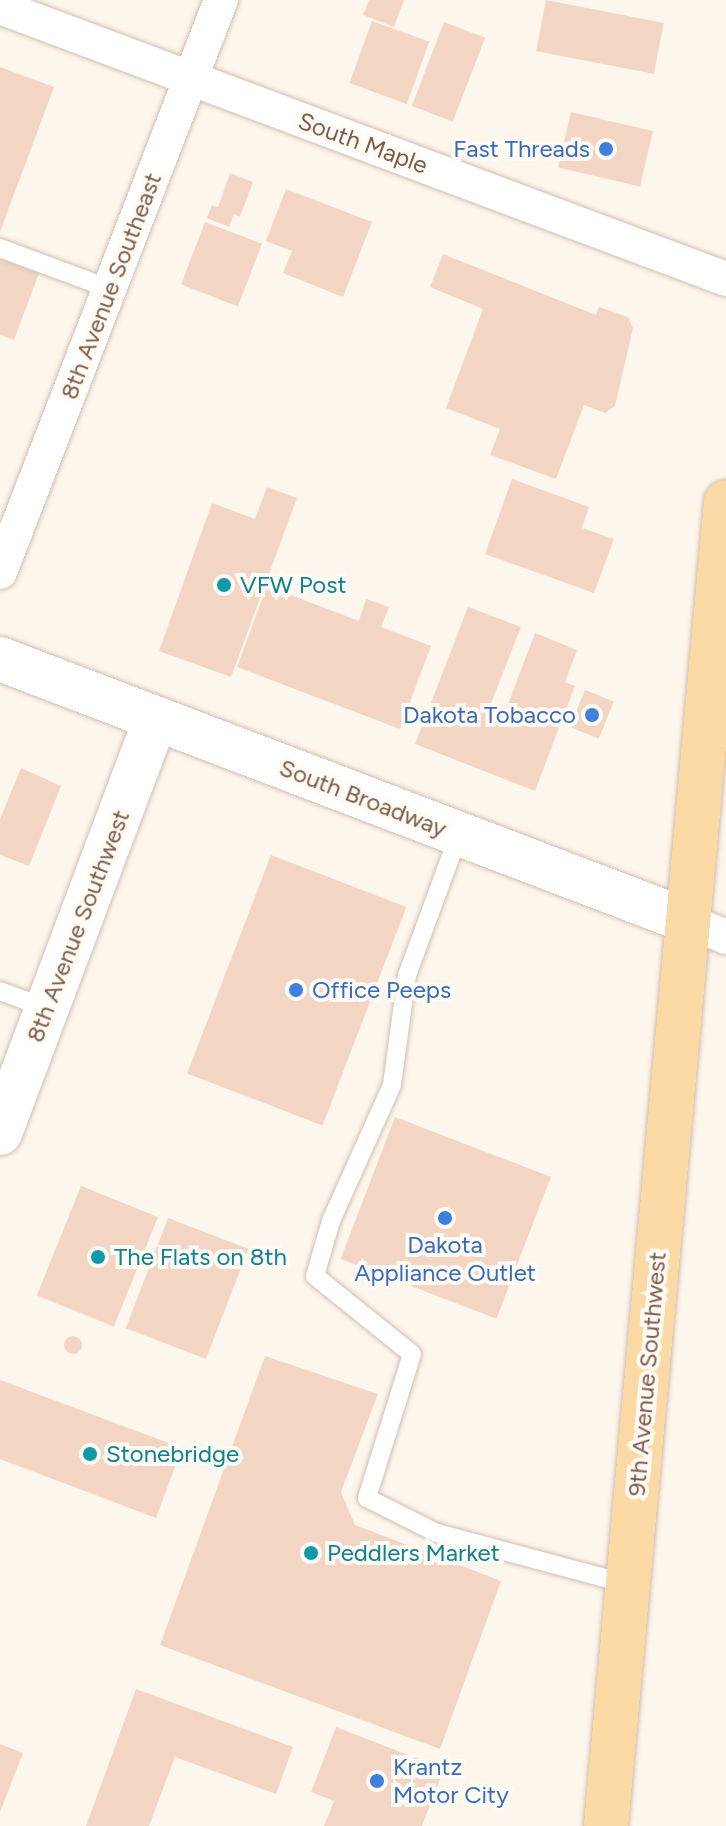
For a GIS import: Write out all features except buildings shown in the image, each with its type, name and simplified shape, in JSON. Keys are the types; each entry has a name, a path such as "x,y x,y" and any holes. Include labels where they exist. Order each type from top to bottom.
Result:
{"main road":[{"name":"9th Avenue Southwest","path":"606,1826 628,1584 707,929 726,502"}],"street":[{"name":"8th Avenue Southeast","path":"0,572 221,0"},
{"name":"South Maple","path":"0,7 726,279"},
{"name":"South Broadway","path":"0,659 707,929"},
{"name":"8th Avenue Southwest","path":"0,1133 156,719"}],"lane":[{"path":"0,248 110,289"},
{"path":"459,834 407,975 392,1085 331,1221 315,1276 412,1354 367,1498 437,1533 628,1584"},
{"path":"0,991 47,1009"}],"place":[{"name":"Fast Threads","path":"606,149"},
{"name":"VFW Post","path":"224,585"},
{"name":"Dakota Tobacco","path":"592,715"},
{"name":"Office Peeps","path":"296,990"},
{"name":"Dakota Appliance Outlet","path":"445,1218"},
{"name":"The Flats on 8th","path":"98,1257"},
{"name":"Stonebridge","path":"90,1454"},
{"name":"Peddlers Market","path":"311,1553"},
{"name":"Krantz Motor City","path":"377,1781"}]}
